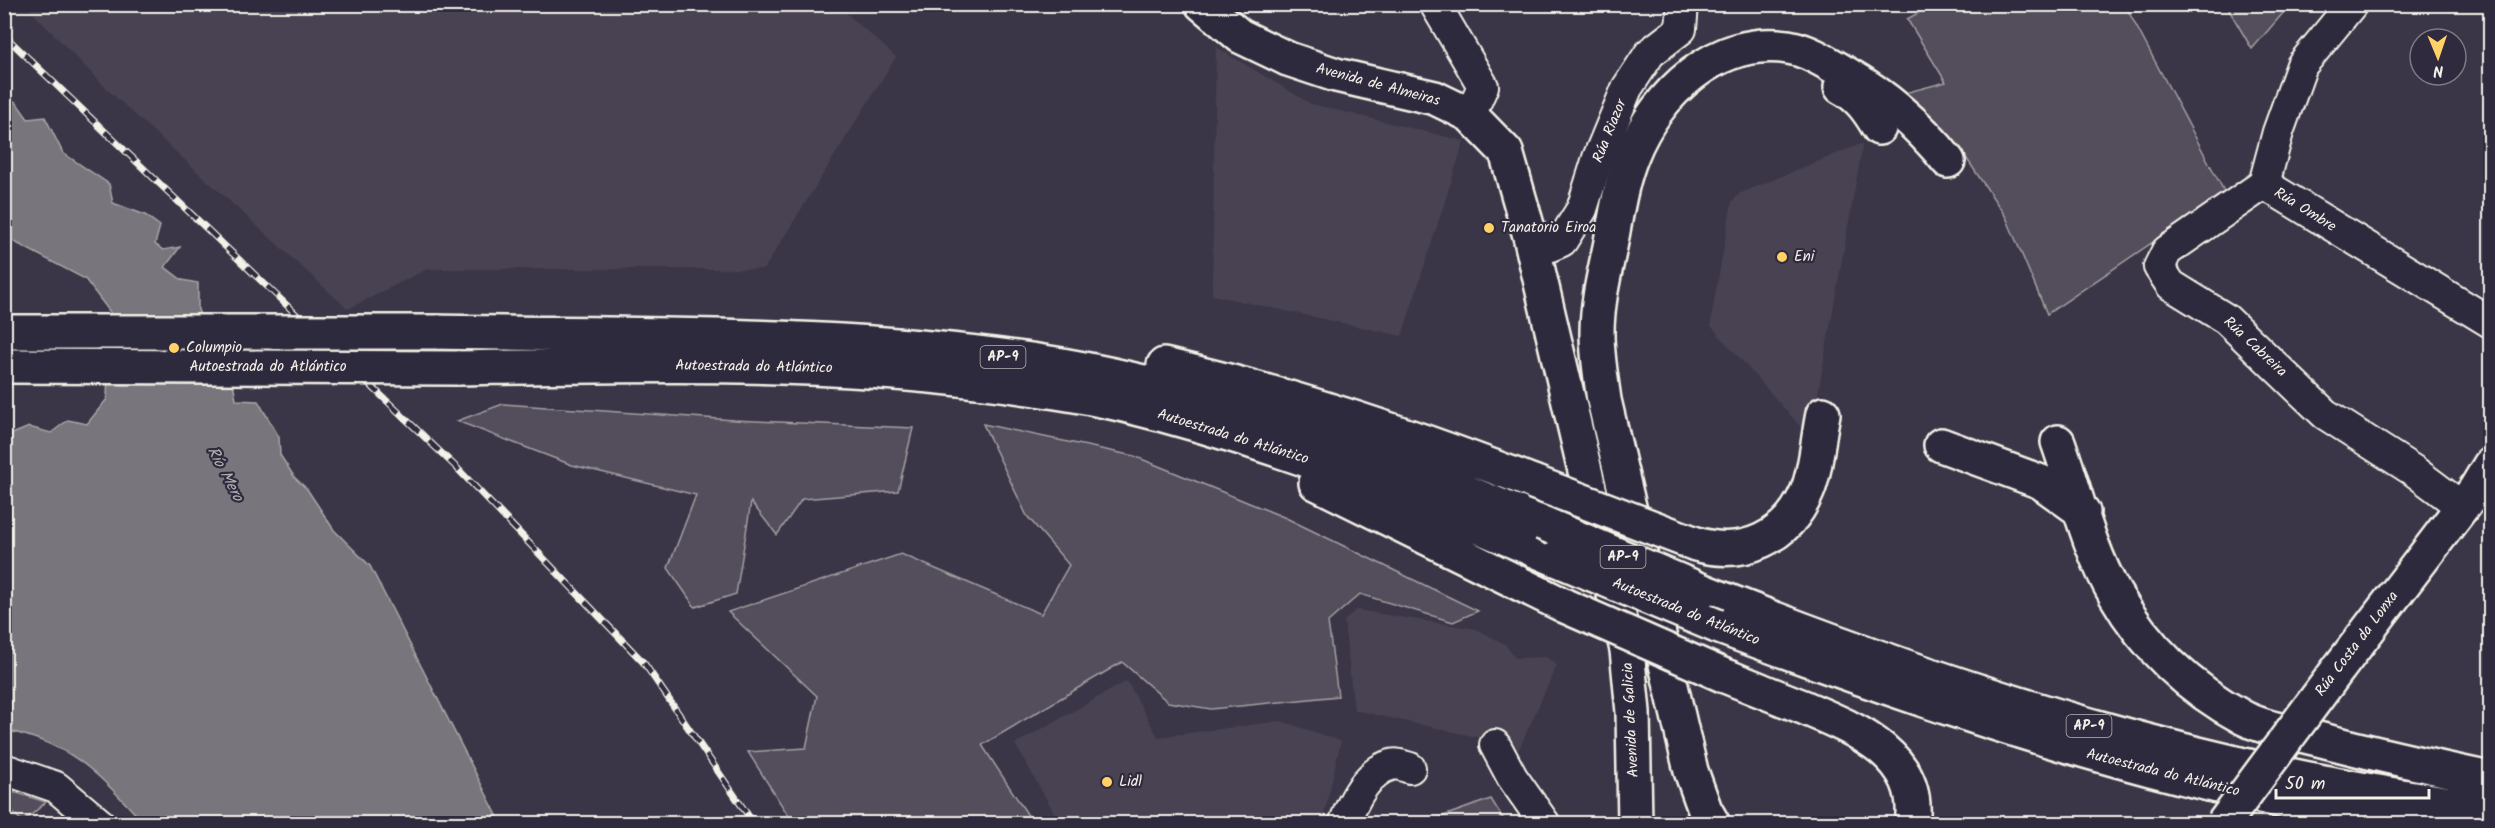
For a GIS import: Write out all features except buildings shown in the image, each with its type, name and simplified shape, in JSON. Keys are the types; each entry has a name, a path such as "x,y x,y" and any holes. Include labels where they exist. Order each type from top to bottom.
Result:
{"main road":[{"name":"Avenida de Almeiras","path":"1202,4 1240,36 1288,59 1336,75 1435,98 1470,116 1506,152 1534,253 1586,477"},
{"path":"1713,824 1705,810 1685,748 1609,422 1598,361 1597,330 1601,290 1619,197 1632,156 1660,104 1682,83 1710,62 1737,50 1766,45 1790,47 1823,60 1878,92 1928,137 1948,161"},
{"path":"1732,824 1711,786 1623,419 1614,339 1616,292 1642,177 1655,144 1673,112 1722,73 1748,64 1775,63 1803,68 1850,92 1867,108 1879,139 1878,92"},
{"name":"Autoestrada do Atlántico","path":"4,332 437,332 826,339 957,350 1063,366 1182,391 1286,424 1434,478 1703,591 1834,643 1933,678 2104,730 2345,786 2490,809"},
{"path":"957,350 1035,344 1161,364 1230,381 1346,415 1716,550 1733,550 1754,544 1775,533 1794,513 1808,491 1823,414"},
{"name":"Autoestrada do Atlántico","path":"4,366 457,368 725,364 931,375 1038,389 1122,404 1234,435 1415,500 1717,626 1883,688 2073,750 2262,798 2404,824"},
{"path":"1234,435 1275,463 1565,606 1725,676 1854,728 1879,744 1899,765 1911,790 1912,824"},
{"path":"2058,442 2114,593 2137,628 2166,663 2203,693 2246,719 2274,728 2388,758 2490,779"},
{"path":"1941,445 2041,482 2083,512"},
{"name":"Avenida de Galicia","path":"1586,477 1627,650 1633,712 1635,824"},
{"name":"Rúa Costa da Lonxa","path":"2223,824 2339,668 2480,488"}],"street":[{"path":"1435,4 1483,86 1470,116"},
{"name":"Rúa Riazor","path":"1534,253 1562,241 1582,209 1598,158 1627,88 1650,53 1681,29 1683,4"},
{"name":"Rúa Ombre","path":"2352,4 2302,65 2278,132 2264,184 2490,322"},
{"name":"Rúa Cabreira","path":"2264,184 2167,251 2159,267 2171,285 2226,319 2325,414 2414,471 2480,488"},
{"path":"1496,745 1512,777 1545,824"},
{"path":"1344,824 1362,788 1380,770 1393,764 1410,768"},
{"path":"4,769 56,787 100,824"}],"shaded area":[{"path":"25,5 837,5 896,57 764,269 427,269 348,309 109,91"},
{"path":"1933,5 2125,5 2225,193 2047,314 2006,217 1957,144 1897,95 1946,82 1907,19"},
{"path":"2226,5 2290,5 2252,49"},
{"path":"1216,47 1311,104 1464,141 1402,336 1212,295"},
{"name":"Eni","path":"1863,143 1809,443 1800,426 1711,326 1712,313 1732,202 1739,194"},
{"path":"503,404 734,420 913,428 898,491 802,499 777,535 751,502 736,594 695,607 668,568 696,495 572,465 457,421"},
{"path":"983,424 1134,456 1286,518 1478,611 1453,622 1360,594 1328,622 1338,696 1211,709 1168,702 1122,662 982,745 1033,823 793,823 748,752 806,748 817,696 728,612 901,554 1041,614 1069,565 1027,516"},
{"path":"1356,610 1476,629 1505,644 1515,658 1546,657 1557,665 1518,751 1504,735 1486,743 1477,737 1354,710 1344,621"},
{"path":"1127,681 1158,737 1281,721 1341,741 1322,823 1060,823 1015,744"},
{"path":"5,792 17,793 46,802 23,822 5,805"},
{"path":"1491,799 1506,823 1424,823"}],"water":[{"name":"Río Mero","path":"5,98 16,102 28,119 45,117 63,153 109,184 113,203 145,215 160,226 155,244 163,250 180,247 165,267 182,280 198,283 198,310 233,381 236,400 258,401 279,437 280,455 295,478 307,489 334,530 370,566 501,823 144,823 83,763 50,744 5,730 5,437 29,427 51,433 68,420 87,424 107,399 110,312 85,279 5,237"}],"railway":[{"path":"4,35 456,467 644,663 754,824"}],"place":[{"name":"Tanatorio Eiroa","path":"1489,228"},
{"name":"Eni","path":"1782,257"},
{"name":"Columpio","path":"174,348"},
{"name":"Lidl","path":"1107,782"}]}
